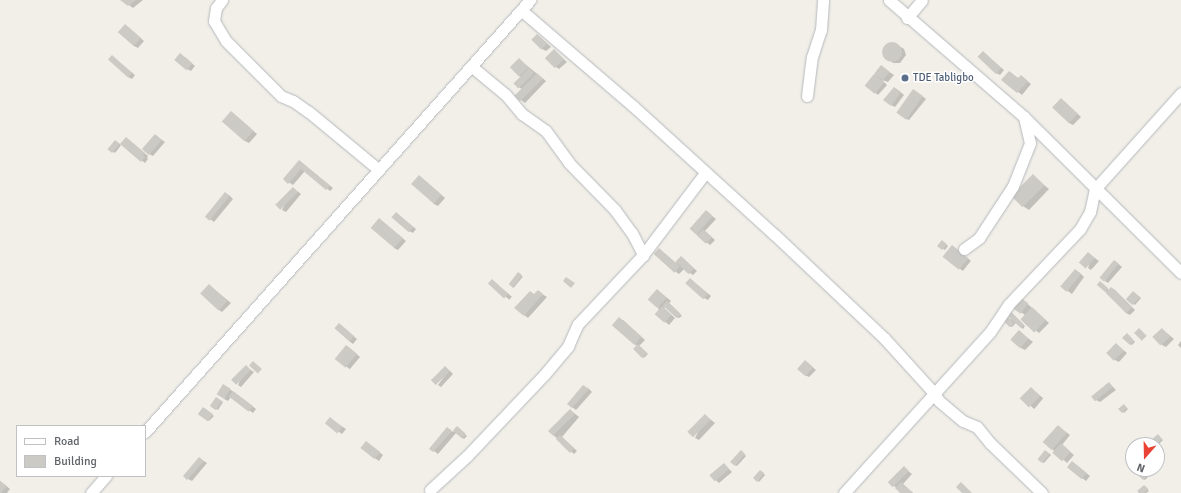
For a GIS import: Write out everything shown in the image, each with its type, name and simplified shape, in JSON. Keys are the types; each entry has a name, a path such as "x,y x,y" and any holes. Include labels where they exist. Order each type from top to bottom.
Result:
{"street":[{"path":"222,0 216,8 214,21 226,41 281,96 293,101 309,112 378,169"},
{"path":"146,431 530,0"},
{"path":"807,96 812,57 821,30 823,0"},
{"path":"889,0 907,18 1024,117 1181,273"},
{"path":"907,18 922,0"},
{"path":"521,10 633,106 775,235 884,338 934,393 939,401 963,421 977,427 990,443 1042,493"},
{"path":"471,66 506,95 522,114 546,132 569,163 615,210 632,233 643,256"},
{"path":"844,493 990,332 1009,304 1080,229 1090,212 1095,189 1181,93"},
{"path":"964,249 979,238 1013,186 1030,143 1024,117"},
{"path":"430,490 467,456 544,375 568,346 578,324 643,256 705,173"},
{"path":"91,493 105,477"}],"building":[{"path":"120,0 136,0 128,6"},
{"path":"125,24 141,38 134,46 118,32"},
{"path":"537,34 547,44 541,50 531,40"},
{"path":"892,42 899,45 902,52 899,59 892,62 885,59 882,52 885,45"},
{"path":"554,49 564,59 555,68 545,58"},
{"path":"983,51 1001,68 996,74 978,57"},
{"path":"180,53 192,63 186,70 174,60"},
{"path":"112,55 132,73 128,78 108,59"},
{"path":"519,58 528,67 519,76 510,67"},
{"path":"881,65 890,72 883,80 874,74"},
{"path":"529,68 534,73 518,89 513,84"},
{"path":"1009,71 1018,78 1021,75 1028,81 1017,93 1001,80"},
{"path":"537,73 543,79 520,101 514,96"},
{"path":"874,74 884,82 875,94 865,86"},
{"path":"894,87 901,92 891,106 883,100"},
{"path":"913,89 923,96 906,120 896,113"},
{"path":"1061,98 1078,114 1069,123 1052,108"},
{"path":"231,111 254,131 244,141 222,122"},
{"path":"155,134 162,140 149,155 142,149"},
{"path":"126,137 145,153 143,155 145,157 141,162 120,144"},
{"path":"115,140 120,144 112,153 107,149"},
{"path":"299,160 330,186 326,190 301,169 288,184 283,179"},
{"path":"1033,174 1044,185 1022,207 1011,196"},
{"path":"419,175 442,195 434,204 411,184"},
{"path":"293,187 298,192 280,210 275,205"},
{"path":"225,192 230,196 210,221 205,217"},
{"path":"706,210 713,216 696,235 690,229"},
{"path":"396,212 413,227 409,232 391,217"},
{"path":"379,218 403,238 394,248 371,228"},
{"path":"703,229 712,237 706,244 697,236"},
{"path":"942,240 947,245 942,250 937,246"},
{"path":"952,245 968,258 959,270 943,257"},
{"path":"659,248 680,267 674,273 654,254"},
{"path":"1088,252 1095,258 1086,268 1079,263"},
{"path":"681,256 694,268 689,274 676,262"},
{"path":"1114,260 1119,264 1104,282 1100,278"},
{"path":"1075,269 1081,274 1066,292 1060,287"},
{"path":"518,272 522,275 513,288 509,284"},
{"path":"566,277 575,283 571,288 563,281"},
{"path":"690,278 708,294 703,299 685,283"},
{"path":"492,279 508,294 504,298 488,283"},
{"path":"1100,281 1108,288 1105,292 1097,285"},
{"path":"209,284 227,301 218,311 200,294"},
{"path":"1111,287 1132,307 1126,313 1105,293"},
{"path":"657,289 667,298 657,308 648,299"},
{"path":"538,290 543,294 524,316 514,308 530,291 534,294"},
{"path":"1133,291 1140,297 1133,305 1126,299"},
{"path":"1021,298 1028,303 1021,314 1013,309"},
{"path":"667,301 681,314 677,318 663,305"},
{"path":"662,306 672,315 664,323 655,314"},
{"path":"1032,307 1046,320 1034,332 1020,319"},
{"path":"1011,312 1024,325 1021,328 1008,316"},
{"path":"1007,316 1014,323 1010,327 1003,320"},
{"path":"619,317 642,337 634,345 612,325"},
{"path":"339,323 354,336 350,341 334,328"},
{"path":"1139,328 1147,336 1142,341 1134,333"},
{"path":"1162,328 1170,337 1160,346 1152,337"},
{"path":"1019,330 1029,339 1020,348 1010,340"},
{"path":"1127,333 1134,341 1130,345 1122,338"},
{"path":"1116,343 1124,351 1114,361 1106,353"},
{"path":"638,344 647,353 642,358 633,349"},
{"path":"346,345 357,354 346,368 335,359"},
{"path":"805,360 813,367 805,376 797,369"},
{"path":"253,361 262,369 258,373 249,365"},
{"path":"246,365 251,370 236,385 231,380"},
{"path":"445,366 450,371 436,385 431,380"},
{"path":"1109,382 1113,387 1095,401 1091,396"},
{"path":"223,384 231,389 224,399 217,394"},
{"path":"583,385 589,389 572,408 567,404"},
{"path":"1031,387 1040,396 1029,408 1020,398"},
{"path":"233,391 253,406 249,412 229,397"},
{"path":"216,397 222,401 216,410 210,406"},
{"path":"1124,404 1127,408 1122,413 1118,409"},
{"path":"203,407 213,414 208,421 198,414"},
{"path":"570,409 575,414 553,436 548,431"},
{"path":"705,414 711,420 693,437 687,432"},
{"path":"330,417 342,427 337,433 325,423"},
{"path":"1058,425 1067,433 1052,450 1043,442"},
{"path":"457,426 466,434 462,438 453,430"},
{"path":"447,427 452,431 433,452 429,449"},
{"path":"560,435 574,448 570,453 556,439"},
{"path":"366,441 380,452 375,459 360,448"},
{"path":"1061,443 1071,452 1062,461 1052,453"},
{"path":"741,450 745,454 735,466 730,462"},
{"path":"1045,450 1050,454 1042,463 1037,459"},
{"path":"199,457 204,461 187,480 183,476"},
{"path":"1072,461 1087,473 1082,479 1067,467"},
{"path":"724,463 729,469 715,481 709,475"},
{"path":"904,466 909,471 893,487 888,482"},
{"path":"760,470 764,473 757,482 753,478"},
{"path":"0,481 7,486 1,493 0,493"},
{"path":"901,482 913,493 900,493 895,488"},
{"path":"961,482 972,493 962,493 956,487"},
{"path":"1144,485 1148,489 1144,493 1139,493 1137,491"}],"place":[{"name":"TDE Tabligbo","path":"905,78"}]}
